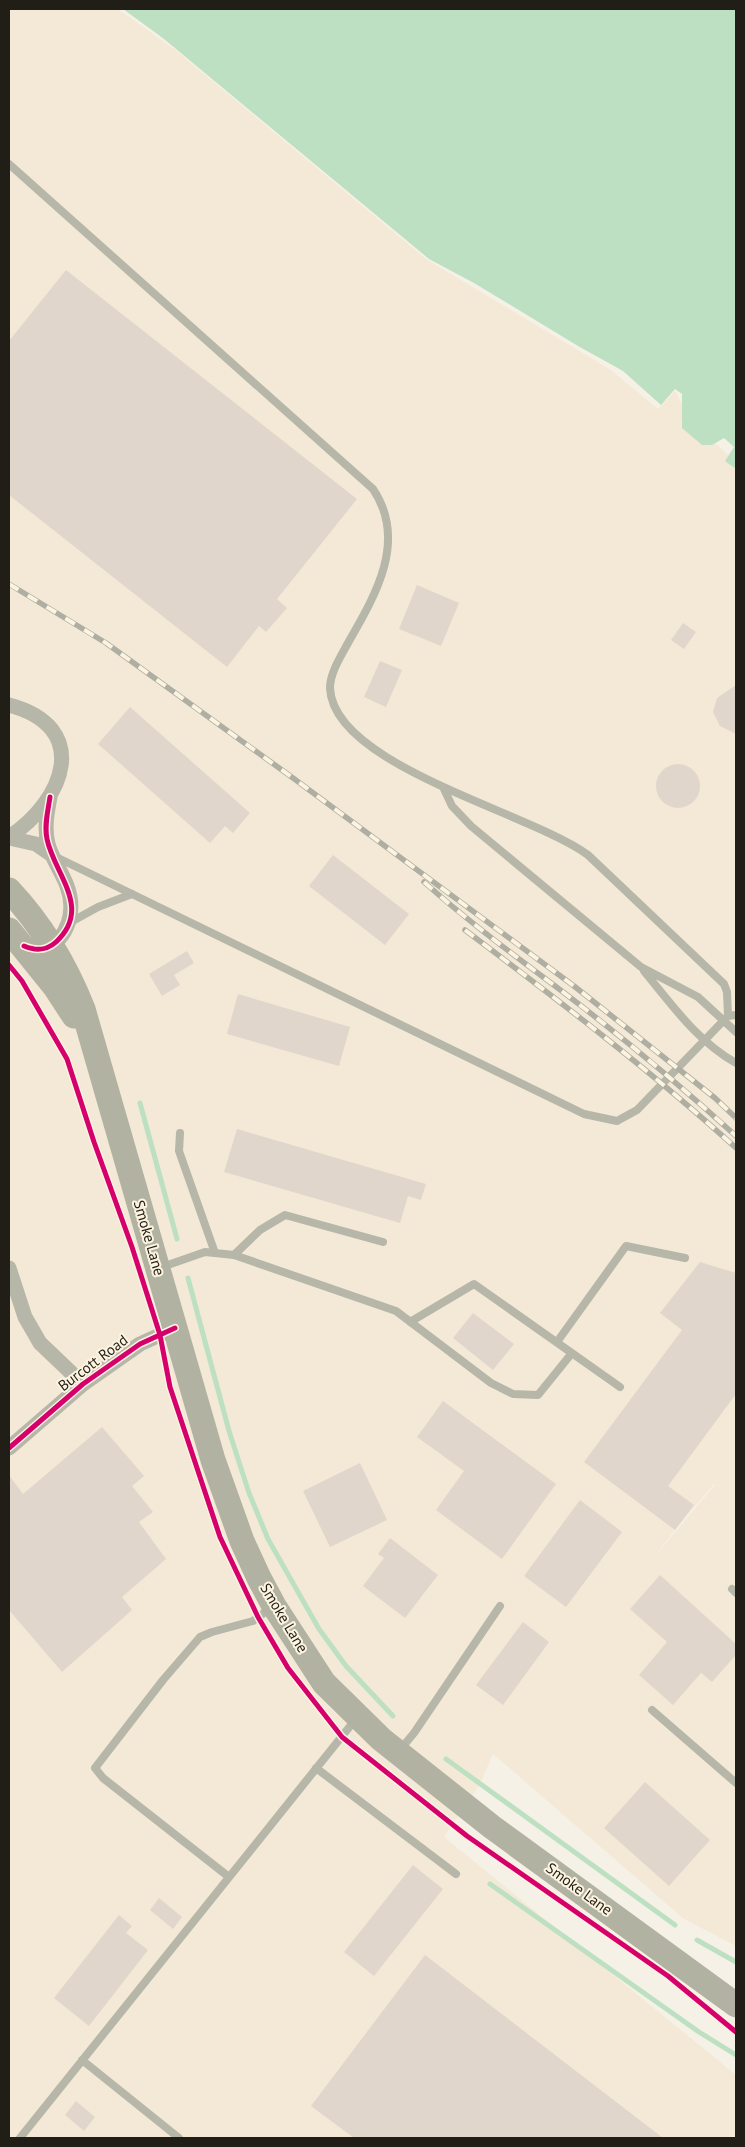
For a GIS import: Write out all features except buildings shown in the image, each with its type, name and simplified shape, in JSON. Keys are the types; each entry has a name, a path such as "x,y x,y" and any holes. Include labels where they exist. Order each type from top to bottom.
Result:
{"highway":[{"path":"9,890 51,946 75,990 83,1009 93,1051"},
{"path":"16,938 69,1007 93,1051"},
{"name":"Smoke Lane","path":"93,1051 114,1112 213,1460 242,1541 274,1606 324,1683 398,1752 492,1827 736,2005"}],"street":[{"path":"9,704 37,714 58,739 61,758 60,775 50,797 29,822 9,837"},
{"path":"16,938 38,950 51,946 63,935 69,923 70,893 52,855 46,828 50,797"},
{"path":"9,837 36,844 52,855"},
{"path":"9,1268 25,1317 40,1343 83,1384"},
{"name":"Burcott Road","path":"9,1448 83,1384 140,1344 174,1328"}],"lane":[{"path":"9,164 373,489 381,501 386,517 388,543 385,569 377,592 337,664 330,688 336,709 346,727 367,745 395,763 444,789 478,800 572,843 588,855 724,984 732,1016 637,1110 617,1121 584,1114 52,855"},
{"path":"444,789 452,806 471,826 641,967 698,998 736,1032"},
{"path":"69,923 98,907 132,894"},
{"path":"641,967 685,1022 724,1056 736,1063"},
{"path":"180,1132 179,1151 215,1253"},
{"path":"234,1255 260,1230 286,1215 383,1242"},
{"path":"557,1342 626,1246 685,1258"},
{"path":"158,1268 205,1252 234,1255 396,1311 491,1383 513,1394 538,1395 572,1353"},
{"path":"410,1322 474,1284 620,1387"},
{"path":"229,1876 103,1778 95,1768 162,1680 200,1637 253,1621 274,1606"},
{"path":"398,1752 414,1733 500,1606"},
{"path":"652,1710 736,1783"},
{"path":"20,2138 358,1716"},
{"path":"316,1768 456,1874"},
{"path":"82,2060 180,2138"}],"shaded area":[{"path":"9,9 118,9 174,49 426,259 611,370 658,409 675,391 683,406 681,425 699,443 706,435 736,462 736,1946 684,1919 493,1754 480,1784 444,1837 736,2075 736,2138 9,2138","holes":["715,1485 649,1563 675,1530"]},
{"path":"123,9 736,9 736,469 725,461 734,447 724,438 712,445 702,445 682,428 682,394 675,389 661,405 623,371 474,283 429,259 164,39"}],"waterway":[{"path":"140,1103 177,1239"},
{"path":"188,1278 229,1431 249,1493 268,1539 319,1629 346,1666 393,1716"},
{"path":"446,1759 675,1925"},
{"path":"490,1884 699,2032 736,2055"},
{"path":"697,1940 736,1962"}],"railway":[{"path":"9,584 106,643 293,778 574,986 715,1098 736,1118"},
{"path":"424,882 477,926 632,1046 736,1136"},
{"path":"465,930 637,1063 736,1148"}],"cycle path":[{"path":"24,946 41,949 52,945 67,929 71,916 68,891 51,852 46,834 50,797"},
{"path":"9,965 22,981 67,1059 94,1142 132,1247 160,1335 170,1387 220,1537 258,1617 288,1668 342,1737 467,1836 668,1976 736,2032"},
{"path":"9,1448 83,1384 140,1344 175,1328"}]}
